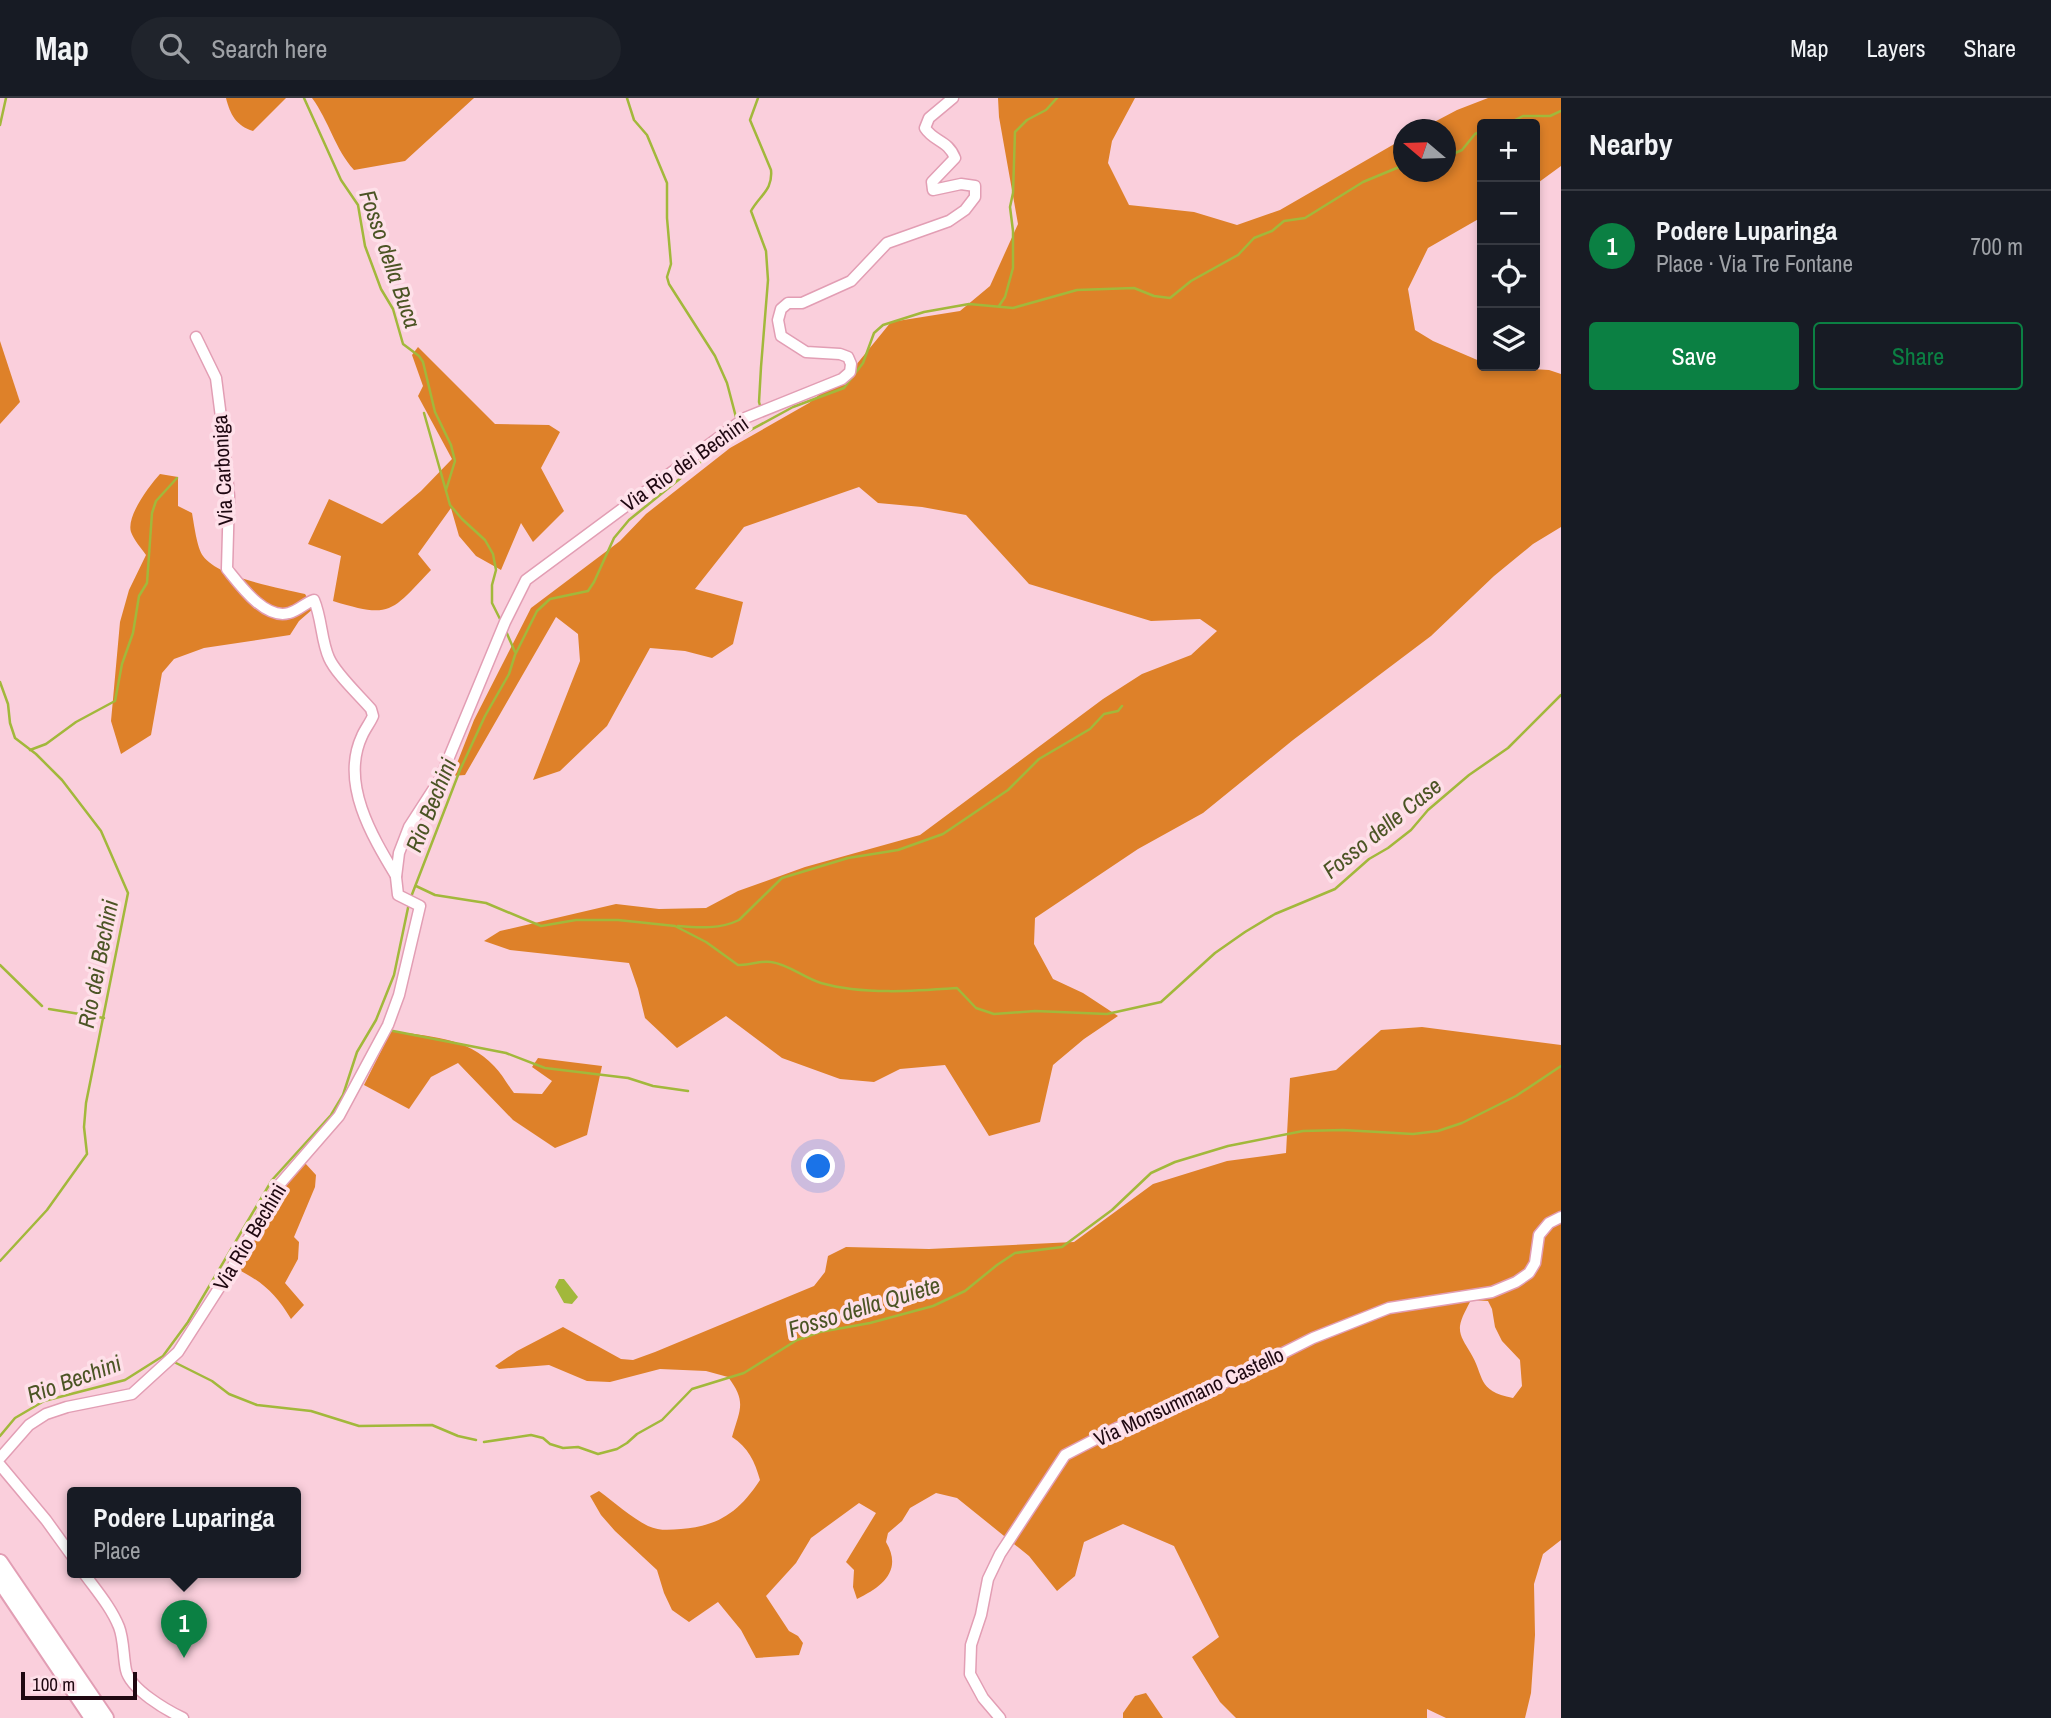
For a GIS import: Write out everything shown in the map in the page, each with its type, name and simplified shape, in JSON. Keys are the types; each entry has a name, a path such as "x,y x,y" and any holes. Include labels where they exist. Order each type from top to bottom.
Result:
{"highway":[{"path":"0,1562 106,1718"},
{"path":"0,1581 92,1718"}],"street":[{"name":"Via Rio dei Bechini","path":"396,877 399,853 409,827 440,779 505,622 526,580 745,418 842,379 850,372 848,357 806,352 781,336 778,320 781,309 788,303 802,303 851,281 887,243 949,221 965,210 975,197 975,186 961,184 933,190 932,182 955,158 951,147 929,134 925,128 929,118 953,98"},
{"name":"Via Carboniga","path":"196,337 216,378 229,496 227,569 254,601 275,613 287,614 314,600 320,613 323,639 330,660 371,709 373,716 359,747 356,795 396,877"},
{"name":"Via Rio Bechini","path":"0,1458 29,1425 46,1415 67,1407 132,1394 156,1374 188,1340 279,1185 339,1116 388,1025 420,906 398,895 396,877"},
{"name":"Via Monsummano Castello","path":"1000,1718 983,1698 970,1674 971,1645 981,1615 988,1579 1000,1554 1065,1455 1117,1428 1162,1414 1312,1338 1390,1308 1492,1292 1516,1282 1529,1273 1535,1262 1539,1235 1549,1223 1561,1217"},
{"path":"0,1465 67,1549"},
{"path":"87,1578 108,1606 120,1629 126,1674 159,1705 183,1718"}],"shaded area":[{"path":"226,98 286,98 253,131 235,119"},
{"path":"312,98 474,98 405,161 354,170"},
{"path":"998,98 1135,98 1112,141 1108,163 1129,205 1194,212 1237,225 1280,210 1393,145 1393,182 1456,182 1456,119 1440,119 1488,98 1561,98 1561,166 1540,181 1540,119 1477,119 1477,220 1428,248 1408,289 1415,330 1433,341 1477,360 1477,371 1540,369 1561,374 1561,527 1533,544 1494,576 1431,636 1293,740 1203,813 1138,849 1035,918 1034,944 1053,979 1083,993 1118,1016 1084,1039 1053,1065 1040,1122 989,1136 945,1065 900,1069 874,1082 840,1079 782,1058 726,1016 677,1048 645,1018 629,963 510,950 484,941 500,931 616,904 659,909 706,908 738,891 805,867 920,835 1103,699 1142,674 1191,655 1217,631 1200,619 1151,621 1029,584 966,515 878,503 859,487 744,527 695,589 743,602 733,644 712,658 685,651 650,648 607,726 560,771 533,780 580,661 578,634 556,617 465,775 452,776 474,720 531,608 620,541 646,514 730,448 809,403 856,365 891,322 960,311 990,286 1018,224"},
{"path":"0,341 20,402 0,424"},
{"path":"418,347 495,424 549,425 560,432 541,468 564,511 533,542 521,523 501,570 476,556 459,536 451,508 418,554 431,570 407,595 389,608 367,610 352,607 333,601 341,556 308,544 329,499 382,524 421,491 452,459 418,396 423,386 412,355"},
{"path":"160,474 178,477 178,506 192,513 199,547 211,564 251,581 305,594 314,608 299,621 290,635 204,648 174,659 162,673 151,735 121,754 111,721 120,622 129,590 146,555 132,535 130,525 140,501"},
{"path":"1422,1027 1561,1045 1561,1540 1543,1554 1534,1584 1535,1635 1531,1693 1525,1718 1446,1718 1427,1709 1427,1718 1236,1718 1220,1702 1192,1657 1219,1637 1174,1546 1123,1524 1084,1542 1075,1576 1057,1591 1029,1556 957,1498 936,1493 910,1508 902,1521 888,1533 886,1542 891,1552 891,1570 882,1583 857,1599 853,1587 854,1570 846,1562 876,1513 859,1503 811,1538 796,1563 766,1596 789,1631 803,1643 799,1655 756,1658 741,1630 718,1602 689,1622 672,1610 657,1570 615,1531 590,1496 599,1491 652,1528 668,1530 706,1525 736,1509 760,1480 750,1456 732,1437 740,1400 728,1377 706,1371 660,1369 610,1382 587,1381 549,1365 499,1369 495,1366 563,1327 621,1359 633,1360 814,1286 825,1272 828,1256 846,1247 929,1249 1074,1242 1153,1184 1227,1161 1286,1153 1290,1078 1336,1070 1381,1030","holes":["1471,1300 1488,1301 1502,1341 1520,1360 1522,1386 1513,1398 1487,1387 1460,1333 1460,1326"]},
{"path":"391,1031 446,1040 472,1049 484,1056 500,1072 514,1093 542,1094 552,1081 532,1067 538,1058 602,1066 587,1135 555,1148 513,1120 458,1063 431,1077 409,1109 364,1085"},
{"path":"305,1163 316,1175 315,1187 294,1237 299,1242 298,1259 285,1283 304,1305 291,1319 268,1290 237,1269 278,1190"},
{"path":"559,1279 564,1279 578,1297 572,1304 564,1303 555,1287"},
{"path":"1146,1693 1163,1718 1123,1718 1123,1713 1135,1696"}],"waterway":[{"name":"Rio dei Bechini","path":"0,125 6,98"},
{"name":"Fosso della Buca","path":"304,98 341,180 358,205 365,246 381,289 393,309 403,344 423,362 435,412 451,445 455,461 446,490"},
{"path":"627,98 634,120 647,135 667,183 671,264 667,277 669,284 715,356 727,383 737,421"},
{"path":"758,98 750,120 771,170 768,188 751,211 766,251 768,280 759,402 761,409"},
{"path":"999,306 1005,297 1013,268 1010,207 1015,132 1027,120 1046,110 1057,98"},
{"path":"1517,119 1523,116 1550,116 1561,111"},
{"path":"1456,153 1462,150 1477,133"},
{"name":"Rio Bechini","path":"411,897 460,770 485,716 509,674 515,655 537,611 550,599 588,591 614,538 629,520 703,460 734,439 793,407 844,388 863,363 874,333 883,325 924,312 969,304 1013,308 1077,290 1134,288 1154,296 1170,298 1191,281 1238,255 1254,238 1272,231 1284,221 1305,218 1363,182 1393,170"},
{"name":"Fosso della Buca","path":"424,413 450,505 485,540 493,554 496,570 492,585 492,603 502,623"},
{"path":"30,750 46,744 76,722 115,701 122,664 133,633 139,596 147,583 152,513 156,501 177,478"},
{"name":"Fosso della Buca","path":"505,629 515,652"},
{"name":"Rio dei Bechini","path":"0,682 15,738 62,780 101,831 128,893 86,1103 84,1127 87,1154 47,1210 0,1261"},
{"name":"Fosso delle Case","path":"416,886 435,895 486,903 541,926 576,920 618,920 675,926 706,942 738,965 777,963 815,981 837,987 889,991 957,988 976,1008 994,1014 1035,1011 1107,1014 1161,1002 1215,953 1245,932 1275,914 1335,889 1369,859 1411,830 1428,810 1469,775 1508,748 1561,695"},
{"path":"678,926 710,927 732,923 739,920 782,878 848,858 898,850 943,834 1008,790 1039,759 1090,729 1104,714 1118,711 1122,706"},
{"name":"Rio Bechini","path":"0,1436 15,1418 44,1401 125,1380 163,1356 188,1322 272,1180 331,1115 343,1095 357,1052 376,1020 394,975 409,903"},
{"path":"0,965 42,1006"},
{"path":"49,1009 104,1018"},
{"path":"388,1030 506,1053 545,1068 628,1078 653,1086 688,1091"},
{"name":"Fosso della Quiete","path":"484,1442 531,1435 563,1448 578,1447 598,1454 617,1449 662,1420 692,1389 744,1373 797,1340 820,1332 870,1323 933,1306 965,1291 1015,1253 1062,1247 1112,1210 1151,1173 1175,1162 1228,1146 1303,1131 1413,1134 1438,1131 1462,1123 1516,1096 1561,1066"},
{"name":"Fosso della Quiete","path":"174,1362 212,1381 229,1394 257,1405 311,1411 359,1426 432,1425 476,1440"}],"place":[{"name":"Podere Luparinga","path":"184,1658"}]}
